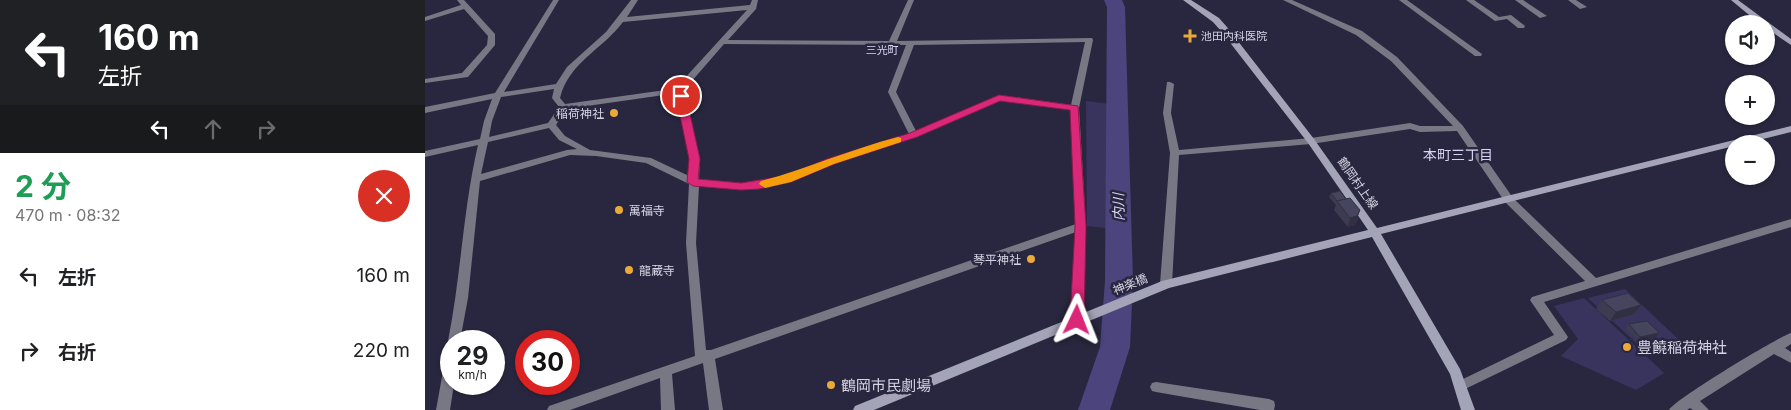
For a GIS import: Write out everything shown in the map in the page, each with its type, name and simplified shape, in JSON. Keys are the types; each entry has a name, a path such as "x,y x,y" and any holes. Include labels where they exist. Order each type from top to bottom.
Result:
{"street":[{"path":"425,19 475,0"},
{"path":"456,330 475,179 483,141 498,94 556,0"},
{"path":"563,108 556,98 558,86 570,66 593,50 636,0"},
{"path":"892,43 911,0"},
{"name":"鶴岡村上線","path":"1186,0 1216,20 1311,141 1375,233 1456,373 1469,408"},
{"path":"1286,0 1359,33 1394,60 1460,128 1509,200 1594,283"},
{"path":"1402,0 1478,54"},
{"path":"1469,0 1498,19 1509,17 1521,26"},
{"path":"1518,0 1543,16"},
{"path":"1571,0 1583,7"},
{"path":"1734,0 1754,15"},
{"path":"425,81 465,75 491,45 492,36 463,3"},
{"path":"620,20 754,3"},
{"path":"717,410 705,356 691,243 695,159 681,96 687,81 754,3"},
{"path":"1775,31 1791,43"},
{"path":"721,42 911,43 1089,40 1075,108 1081,226 1077,320"},
{"path":"911,43 891,92 914,135"},
{"path":"1166,284 1175,153 1167,113 1170,84"},
{"path":"425,110 498,94 558,86"},
{"path":"425,154 551,125 563,108 683,90"},
{"path":"551,125 562,138 578,148 648,160 693,182 741,186 759,185 787,179 831,162 914,135 999,98 1075,108"},
{"path":"1175,153 1311,141 1410,126 1419,129 1460,128"},
{"name":"神楽橋","path":"860,410 1166,284 1791,129"},
{"path":"475,179 570,152 596,152"},
{"path":"1461,386 1562,337 1536,300 1791,223"},
{"path":"554,410 1081,226"},
{"path":"1676,410 1791,338"},
{"path":"1775,347 1791,358"},
{"path":"666,371 668,410"},
{"path":"1156,387 1269,404 1267,410"},
{"path":"443,410 445,395"},
{"path":"1690,400 1702,410"}],"shaded area":[{"path":"1086,101 1110,104 1114,229 1087,226"},
{"path":"1625,289 1679,340 1651,357 1588,298"},
{"path":"1584,298 1664,373 1636,390 1561,356 1578,339 1554,306"}],"building":[{"path":"1340,191 1346,199 1337,201 1331,193"},
{"path":"1350,198 1360,210 1357,216 1350,218 1337,201"},
{"path":"1628,293 1641,305 1616,312 1602,300"},
{"path":"1647,321 1659,333 1640,337 1629,324"}],"waterway":[{"name":"内川","path":"1094,410 1115,347 1119,281 1116,7 1113,0"}],"slow traffic":[{"path":"765,184 787,179 898,140"}],"place":[{"name":"池田内科医院","path":"1190,36"},
{"name":"稲荷神社","path":"614,113"},
{"name":"萬福寺","path":"619,210"},
{"name":"琴平神社","path":"1031,259"},
{"name":"龍蔵寺","path":"629,270"},
{"name":"豊饒稲荷神社","path":"1627,347"},
{"name":"鶴岡市民劇場","path":"831,385"}],"district":[{"name":"三光町","path":"882,50"},
{"name":"本町三丁目","path":"1458,154"}],"route":[{"path":"681,96 695,159 693,182 741,186 759,185 787,179 831,162 914,135 999,98 1075,108 1081,226 1077,320"}]}
